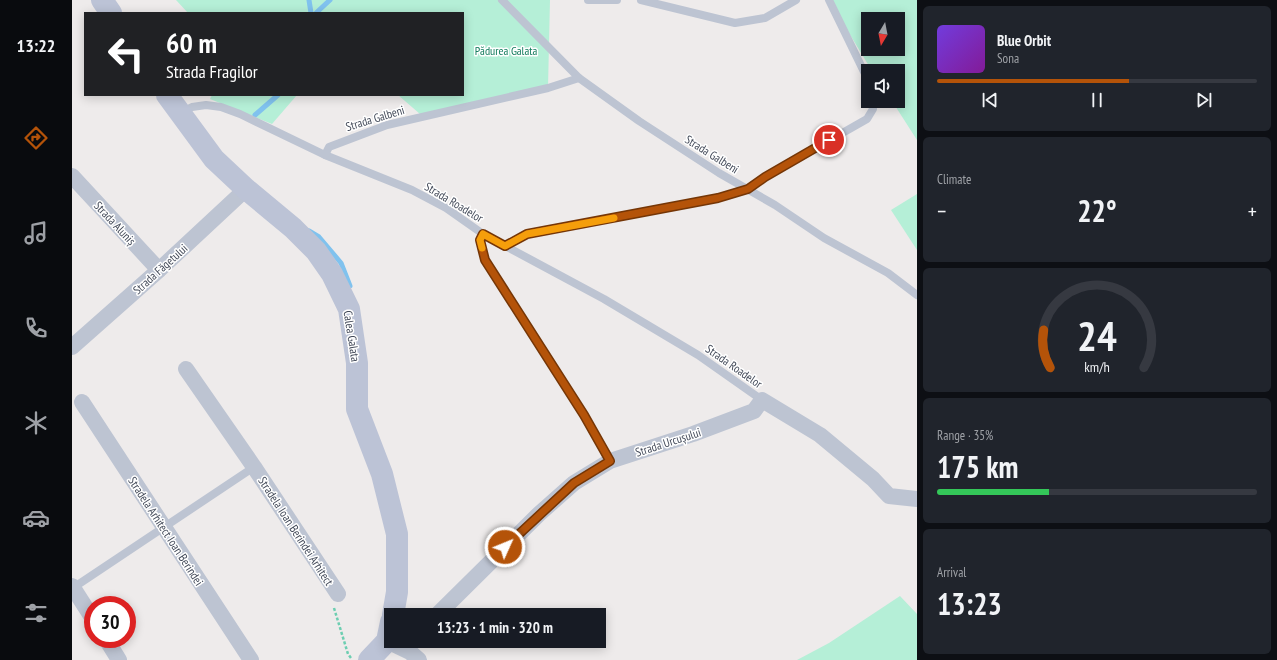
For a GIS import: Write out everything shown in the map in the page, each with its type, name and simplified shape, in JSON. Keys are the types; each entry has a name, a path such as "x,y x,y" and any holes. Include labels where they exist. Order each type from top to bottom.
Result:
{"street":[{"path":"102,0 110,12"},
{"name":"Calea Galata","path":"168,96 214,159 246,189 293,228 316,251 332,274 349,309 357,363 357,409 382,474 397,534 397,592 394,608"},
{"name":"Strada Aluniș","path":"72,176 159,270"},
{"name":"Strada Făgetului","path":"72,347 159,270 246,189"},
{"name":"Stradela Ioan Berindei Arhitect","path":"186,369 254,467 338,594"},
{"path":"762,400 820,436 873,479 889,496 917,499"},
{"name":"Strada Urcușului","path":"444,608 533,520 574,483 610,461 693,434 754,411 762,400"},
{"name":"Stradela Arhitect Ioan Berindei","path":"82,402 251,660"},
{"path":"72,587 84,605"},
{"path":"369,660 384,642"},
{"path":"112,648 119,660"},
{"path":"405,648 419,660"}],"lane":[{"name":"Strada Galbeni","path":"502,0 579,78 639,121 719,173 775,205 824,238 888,273 917,295"},
{"path":"588,0 616,0"},
{"path":"641,0 735,23 765,18 796,0"},
{"path":"829,0 861,66"},
{"name":"Strada Galbeni","path":"325,155 329,147 386,125 548,88 579,78"},
{"name":"Strada Roadelor","path":"179,113 192,107 206,105 221,107 240,114 325,155 412,190 446,208 483,234 604,299 658,331 698,355 762,400"},
{"path":"505,246 527,234 718,198 748,189 765,177 867,119 873,108"},
{"path":"483,234 480,240 485,260 584,415 610,461"},
{"name":"Stradela Ioan Berindei Arhitect","path":"72,587 254,467"}],"path":[{"path":"338,594 333,604 348,654 352,660"}],"green space":[{"name":"Pădurea Galata","path":"176,0 550,0 548,88 420,114 399,96 464,96 464,12 187,12"},
{"path":"829,0 917,0 917,140 896,108 905,108 905,64 868,64 863,56 905,56 905,12 861,12 861,53"},
{"path":"212,96 296,96 272,124 210,99"},
{"path":"917,194 917,250 891,210"},
{"path":"900,596 917,614 917,660 797,660 829,643"}],"waterway":[{"path":"309,0 311,12"},
{"path":"317,12 330,0"},
{"path":"255,115 277,96"},
{"path":"309,231 319,237 341,263 350,286"}],"slow traffic":[{"path":"482,248 480,240 483,234 505,246 527,234 614,218"}],"route":[{"path":"505,547 574,483 610,461 584,415 485,260 480,240 483,234 505,246 527,234 718,198 748,189 765,177 829,140"}]}
